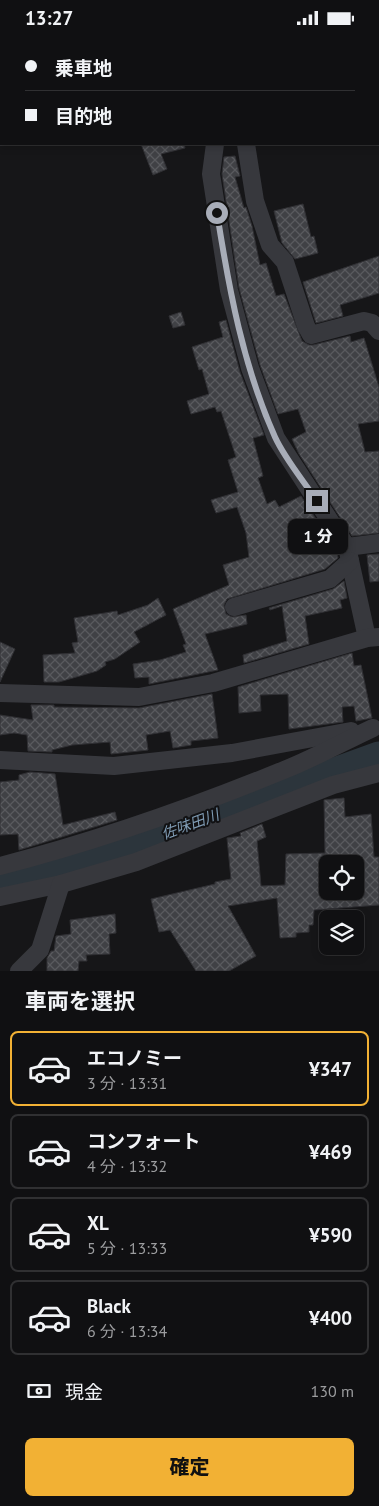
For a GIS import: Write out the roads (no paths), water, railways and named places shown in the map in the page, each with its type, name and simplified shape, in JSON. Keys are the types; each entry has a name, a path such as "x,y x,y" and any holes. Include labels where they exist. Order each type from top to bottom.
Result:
{"street":[{"path":"0,693 139,697 213,683 373,638 349,554 276,438 250,369 228,281 211,174 215,145"},
{"path":"246,145 255,201 261,219 270,245 286,262 311,335 364,321 372,323 379,331"},
{"path":"234,607 330,579 349,554 379,543"},
{"path":"0,760 114,766 232,753 376,727"},
{"path":"0,866 76,846 171,814 285,770 376,727"},
{"path":"0,897 61,884 136,862 333,785 379,773"},
{"path":"19,971 40,949 61,884"}],"waterway":[{"name":"佐味田川","path":"0,886 96,858 379,756"}]}
